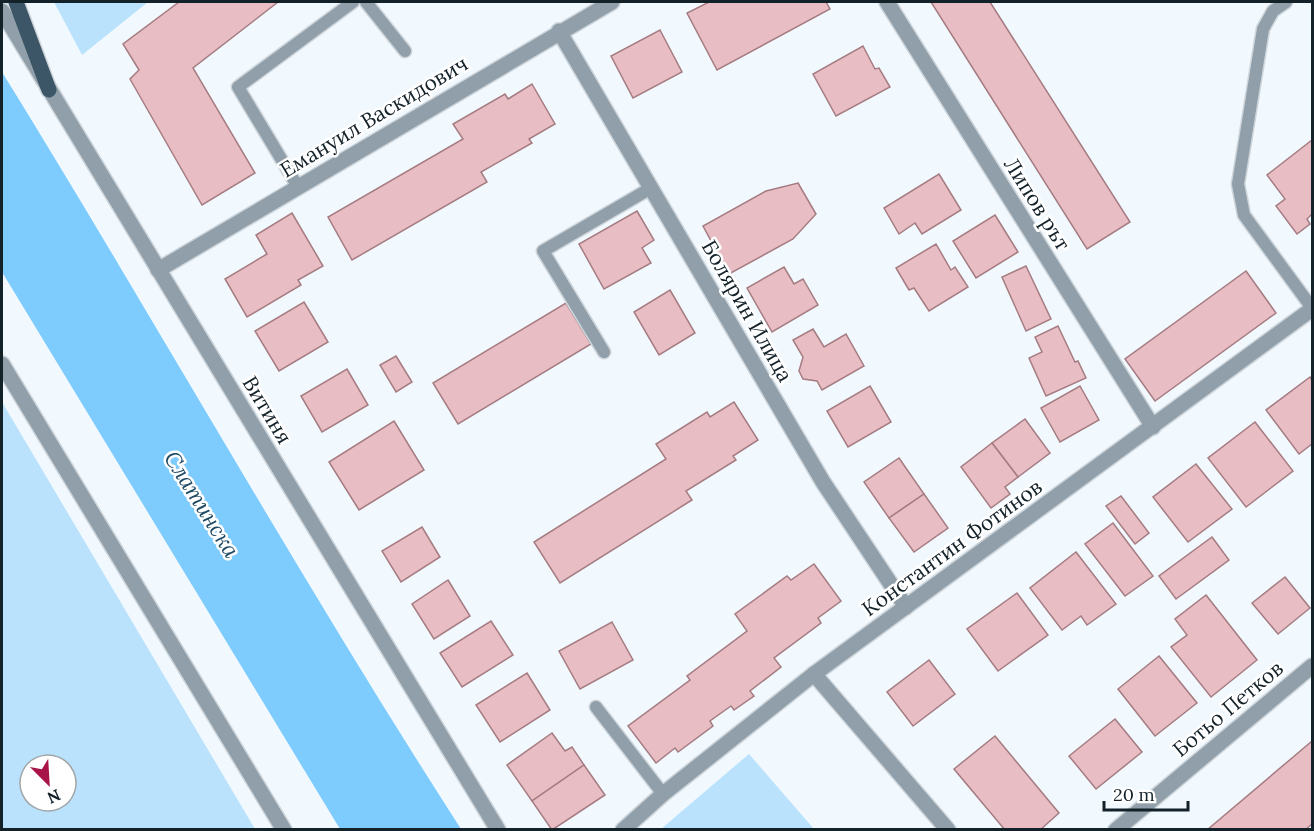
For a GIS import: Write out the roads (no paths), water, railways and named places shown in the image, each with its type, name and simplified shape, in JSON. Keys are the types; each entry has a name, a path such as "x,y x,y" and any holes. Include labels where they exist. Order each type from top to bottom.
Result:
{"main road":[{"path":"16,2 49,90"}],"street":[{"name":"Емануил Васкидович","path":"158,270 559,31 612,2"},
{"name":"Липов рът","path":"887,2 1153,427"},
{"name":"Витиня","path":"2,11 498,830"},
{"name":"Болярин Илица","path":"559,31 823,482 906,607"},
{"name":"Константин Фотинов","path":"623,830 663,794 814,674 1312,308"},
{"path":"2,363 284,830"},
{"name":"Ботьо Петков","path":"1116,830 1312,666"},
{"path":"814,674 948,830"}],"lane":[{"path":"298,187 238,87 353,2"},
{"path":"366,2 405,51"},
{"path":"1286,2 1273,11 1263,29 1238,184 1244,215 1312,308"},
{"path":"604,352 543,250 651,188"},
{"path":"596,707 663,794"}],"water":[{"name":"Слатинска","path":"2,72 286,547 461,829 340,829 2,272"}]}
